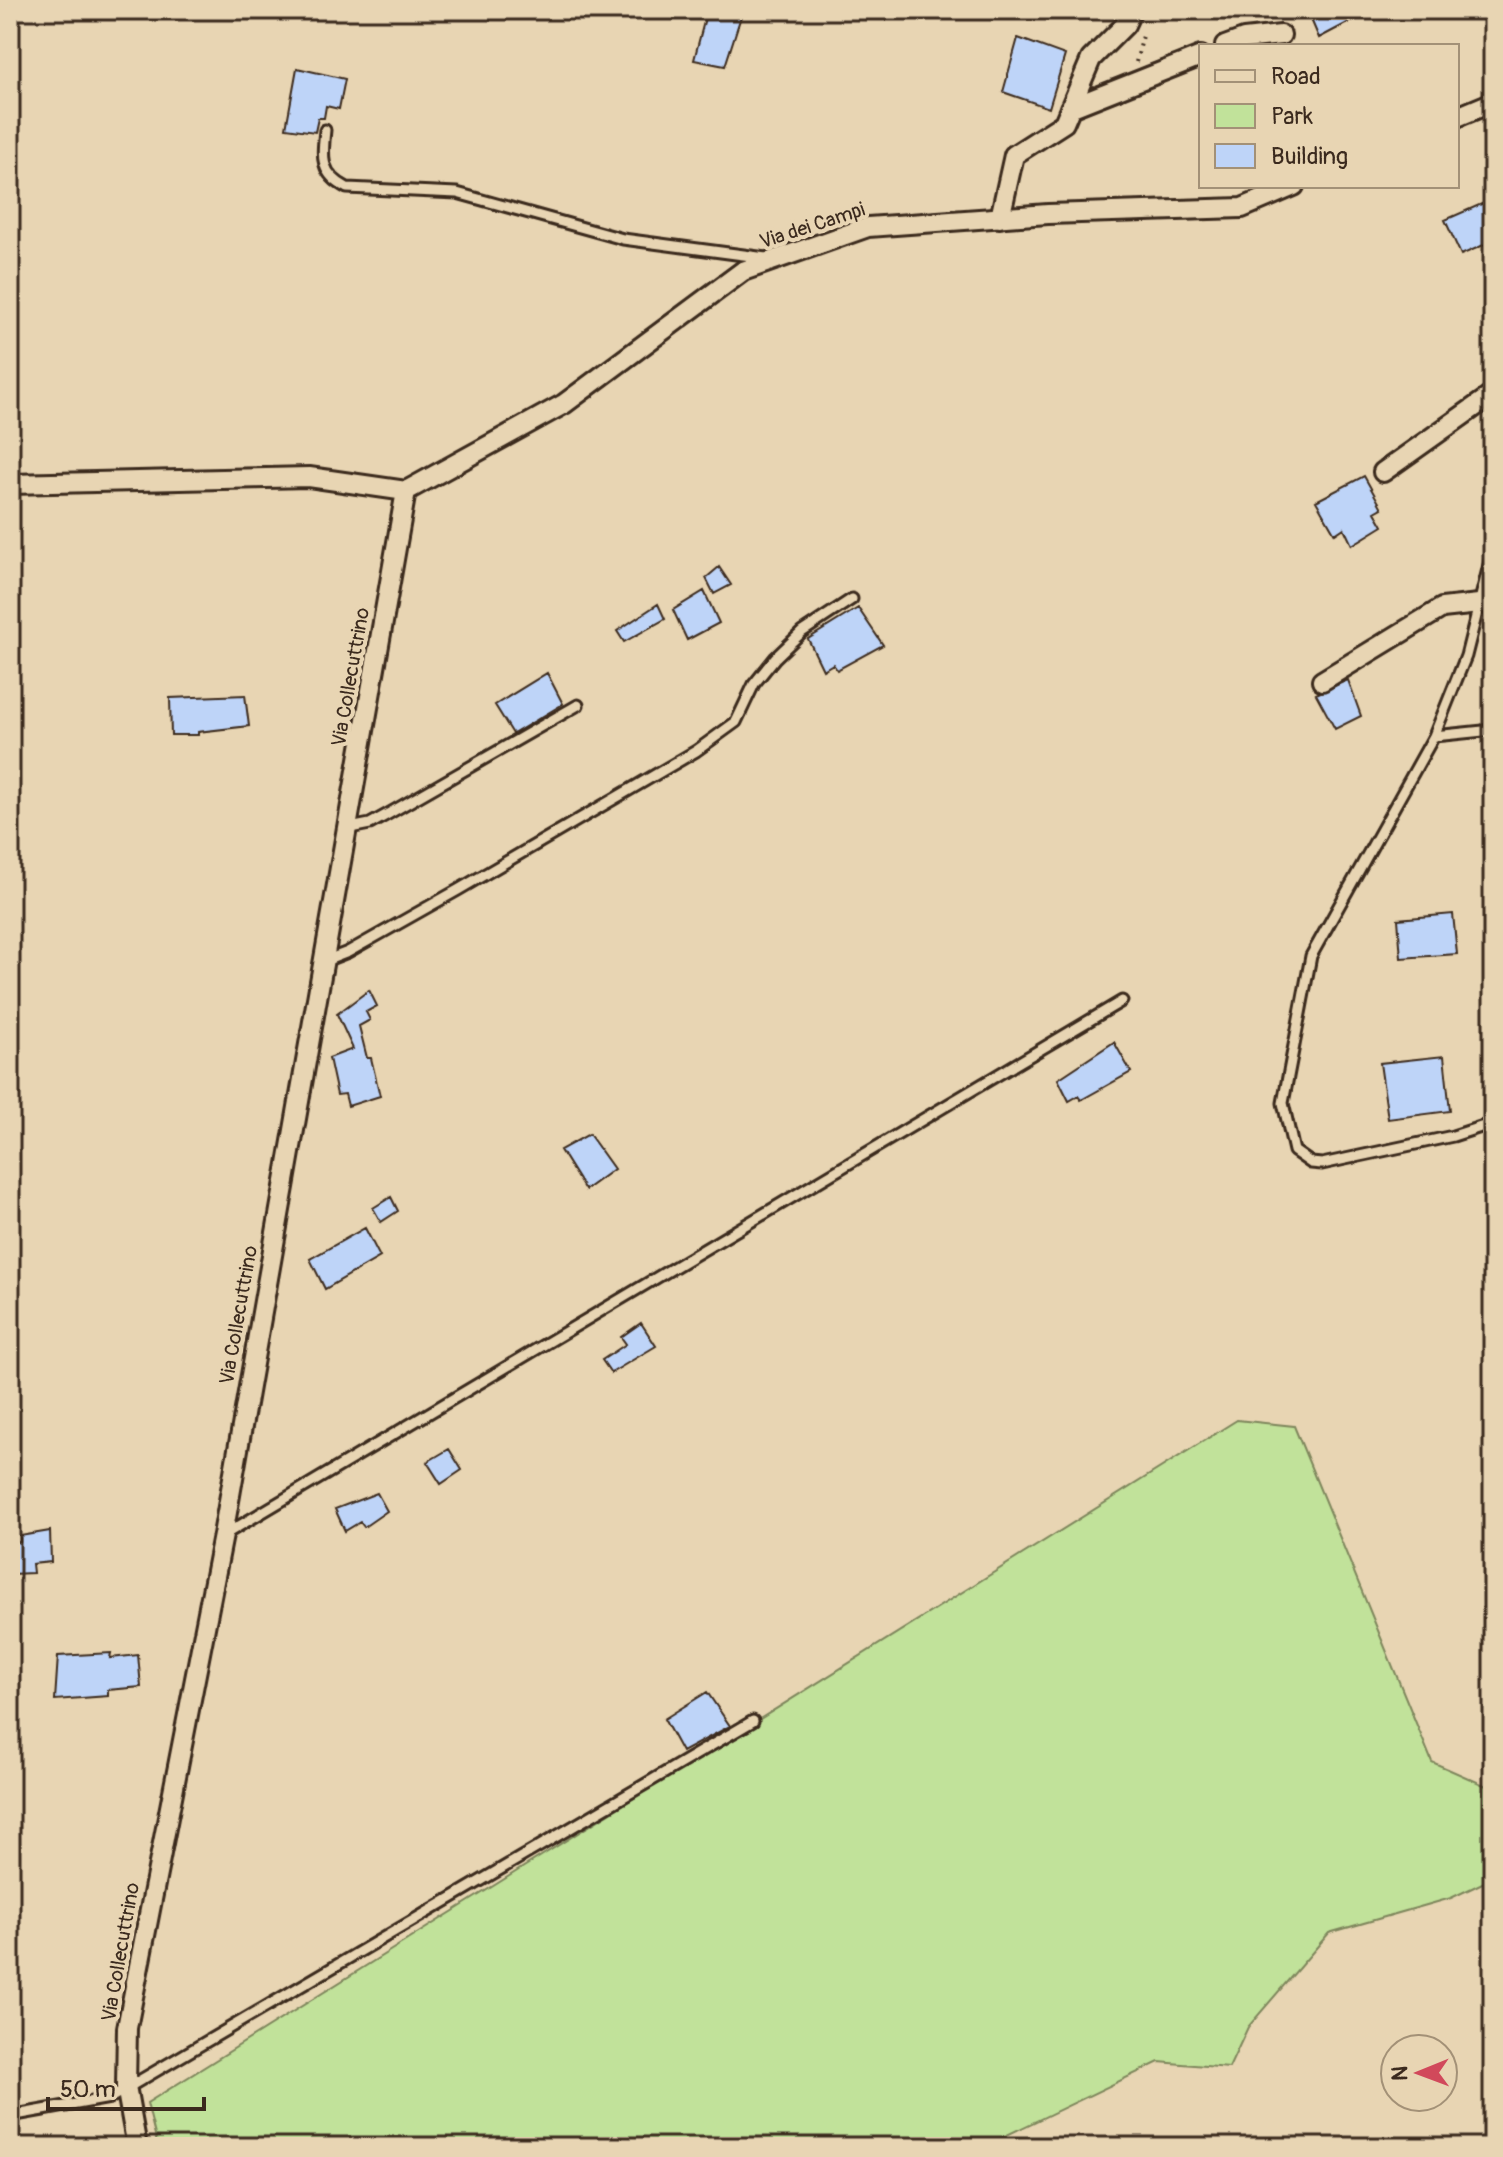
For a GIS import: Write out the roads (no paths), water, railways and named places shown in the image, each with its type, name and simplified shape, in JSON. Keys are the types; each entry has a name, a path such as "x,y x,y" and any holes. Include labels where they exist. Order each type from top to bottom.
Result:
{"street":[{"path":"1000,218 1014,155 1064,123 1091,59 1125,25 1132,10"},
{"path":"1230,44 1244,39 1281,35"},
{"path":"1070,108 1199,57"},
{"path":"1459,116 1493,102"},
{"name":"Via dei Campi","path":"406,491 564,404 743,271 868,227 1242,208 1289,188"},
{"path":"1383,472 1493,394"},
{"path":"10,484 309,477 406,491"},
{"name":"Via Collecuttrino","path":"137,2147 126,2086 127,2028 223,1535 321,962 406,491"},
{"path":"1322,681 1442,608 1479,604"}],"lane":[{"path":"325,130 323,167 331,180 347,188 457,193 623,239 777,259"},
{"path":"1493,549 1466,656 1434,736 1311,956 1283,1103 1294,1151 1311,1163 1322,1164 1453,1136 1493,1123"},
{"path":"321,962 375,937 696,751 736,722 754,684 775,658 802,632 852,599"},
{"path":"345,829 379,819 578,705"},
{"path":"1434,736 1493,730"},
{"path":"223,1535 1122,1001"},
{"path":"10,2116 110,2098 753,1721"}]}
